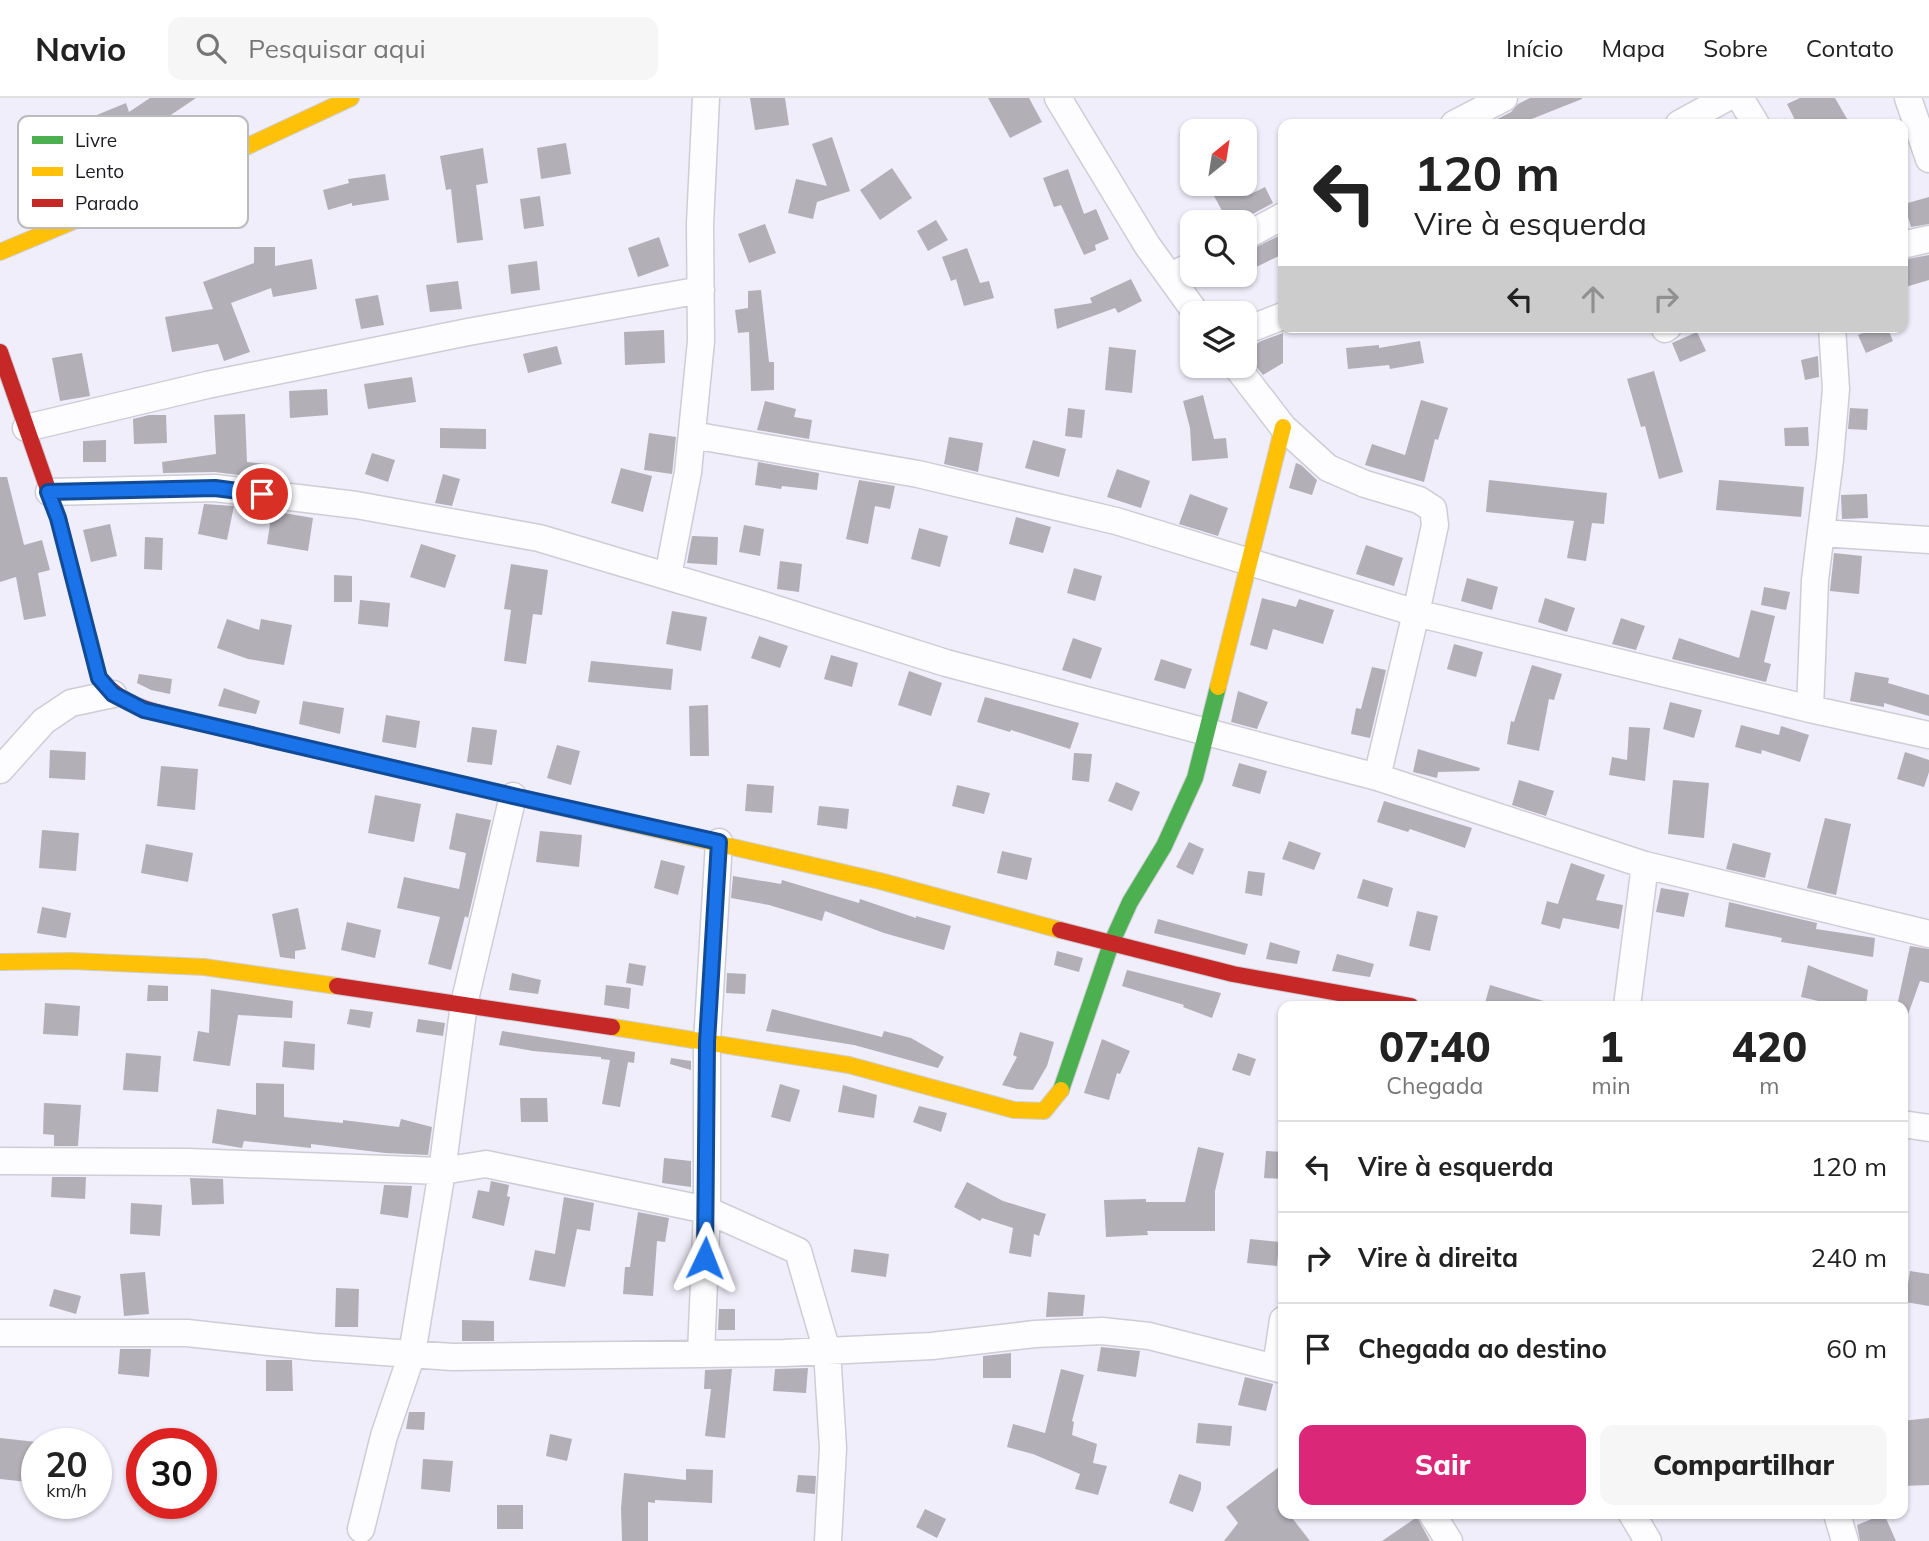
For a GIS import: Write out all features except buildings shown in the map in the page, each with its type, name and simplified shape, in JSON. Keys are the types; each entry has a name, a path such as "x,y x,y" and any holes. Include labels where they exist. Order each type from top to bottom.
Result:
{"street":[{"path":"248,146 351,98"},
{"path":"668,576 688,472 701,341 700,223 706,98"},
{"path":"1058,98 1147,244 1180,270"},
{"path":"1464,119 1504,98"},
{"path":"1688,119 1726,98"},
{"path":"1741,98 1753,119"},
{"path":"1908,98 1929,159"},
{"path":"1257,230 1278,219"},
{"path":"0,253 59,228"},
{"path":"1908,244 1929,239"},
{"path":"26,428 234,379 468,332 701,290"},
{"path":"1257,326 1278,318"},
{"path":"1810,709 1815,580 1836,388 1832,333"},
{"path":"0,352 58,518 99,678 113,694 144,710 880,881 1233,974 1383,1001"},
{"path":"1245,378 1283,427 1328,468 1365,484 1419,500 1433,509 1435,524 1377,777"},
{"path":"0,962 72,961 204,967 464,1004 849,1065 1014,1110 1044,1111 1060,1094 1111,943 1130,902 1164,846 1195,778 1283,427"},
{"path":"692,435 918,474 1116,521 1416,613 1810,709 1929,735"},
{"path":"48,492 215,488 356,505 538,538 946,663 1377,777 1645,865 1929,934"},
{"path":"1821,533 1929,540"},
{"path":"0,770 44,721 71,703 113,694"},
{"path":"361,1529 384,1436 412,1354 442,1171 464,1004 513,796"},
{"path":"701,1354 706,1209 707,1042 719,842"},
{"path":"1628,1001 1645,865"},
{"path":"1908,1125 1929,1128"},
{"path":"0,1161 188,1162 442,1171 486,1164 706,1209 798,1251 827,1351 833,1448 828,1541"},
{"path":"0,1332 187,1333 315,1347 452,1357 827,1351 932,1346 1035,1334 1102,1331 1149,1336 1278,1368"},
{"path":"1435,1519 1449,1541"},
{"path":"1635,1519 1648,1541"},
{"path":"1838,1519 1845,1541"}],"traffic: fast":[{"path":"1061,1090 1111,944 1130,902 1164,846 1195,778 1218,687"},
{"path":"184,719 555,806"}],"traffic: slow":[{"path":"248,146 351,98"},
{"path":"0,252 57,228"},
{"path":"1218,687 1283,427"},
{"path":"555,806 880,881 1060,930"},
{"path":"0,962 72,961 204,967 337,986"},
{"path":"612,1027 849,1065 1014,1110 1044,1111 1061,1090"}],"traffic: jam":[{"path":"0,352 58,518 99,678 128,701 148,710 184,719"},
{"path":"1060,930 1233,974 1383,1001"},
{"path":"337,986 612,1027"}],"route":[{"path":"262,494 215,488 48,492 58,518 99,678 113,694 144,710 719,842 707,1042 705,1258"}]}
